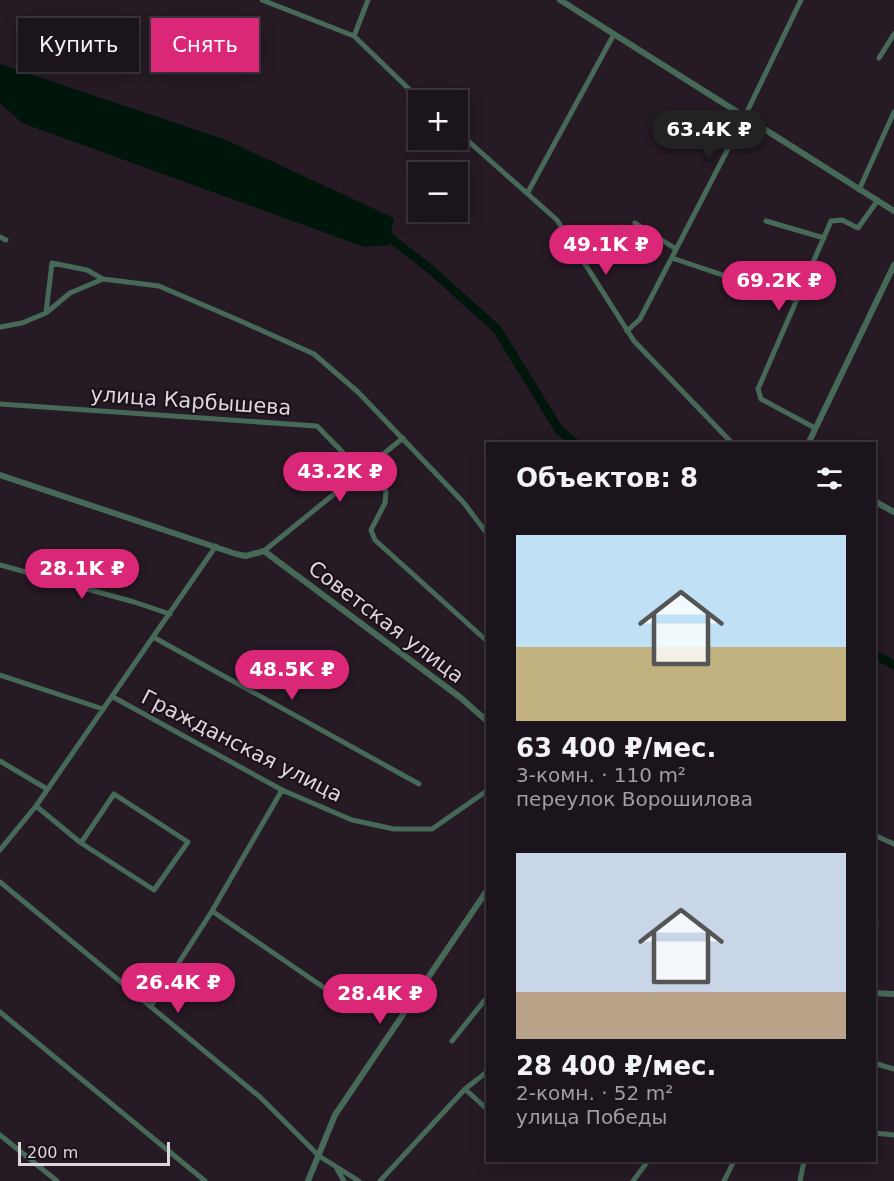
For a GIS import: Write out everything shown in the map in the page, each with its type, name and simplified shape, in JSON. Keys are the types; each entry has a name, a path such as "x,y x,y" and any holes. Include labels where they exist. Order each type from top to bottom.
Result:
{"street":[{"path":"262,0 354,36 410,90"},
{"path":"354,36 368,0"},
{"path":"560,0 894,211"},
{"path":"627,331 640,319 744,118 801,0"},
{"path":"879,58 894,34"},
{"path":"528,192 614,36"},
{"path":"859,189 894,112"},
{"path":"468,141 557,220 627,331 730,442"},
{"path":"815,428 758,396 758,389 831,221 837,219 858,228 878,200"},
{"path":"766,221 824,238"},
{"path":"635,223 676,249"},
{"path":"672,258 797,300"},
{"path":"46,313 52,263 87,270 103,279 159,286 314,354 358,392 403,438 464,503 486,532"},
{"path":"809,442 894,265"},
{"path":"0,327 22,323 46,313 70,293 103,279"},
{"name":"улица Карбышева","path":"0,404 317,426 386,491 385,502 371,530 375,540 486,640"},
{"path":"0,475 246,556 264,551 403,438"},
{"path":"876,502 894,512"},
{"path":"0,850 36,806 155,638 216,546"},
{"name":"Советская улица","path":"264,551 461,698 486,720"},
{"path":"0,565 170,614"},
{"path":"155,638 418,784"},
{"path":"0,675 103,709"},
{"name":"Гражданская улица","path":"113,697 282,790 352,820 394,829 432,829 486,791"},
{"path":"0,761 47,789"},
{"path":"151,1006 212,910 282,790"},
{"path":"36,806 81,843 154,890 188,842 114,794 81,843"},
{"path":"876,836 894,844"},
{"path":"0,882 260,1097 319,1156 359,1181"},
{"path":"308,1181 335,1115 486,892"},
{"path":"212,910 342,1000"},
{"path":"876,993 894,994"},
{"path":"452,1041 486,998"},
{"path":"0,1012 205,1181"},
{"path":"876,1064 894,1069"},
{"path":"380,1181 465,1089 486,1073"},
{"path":"465,1089 486,1108"},
{"path":"876,1133 894,1136"},
{"path":"0,1135 57,1181"},
{"path":"633,1181 647,1162"},
{"path":"724,1181 734,1162"},
{"path":"800,1181 804,1162"},
{"path":"337,1169 344,1181"}],"shaded area":[{"path":"0,64 18,72 226,140 394,218 389,245 364,247 22,123 0,103"}],"waterway":[{"path":"381,231 429,268 497,329 559,430 574,442"},
{"path":"876,655 894,665"}]}
